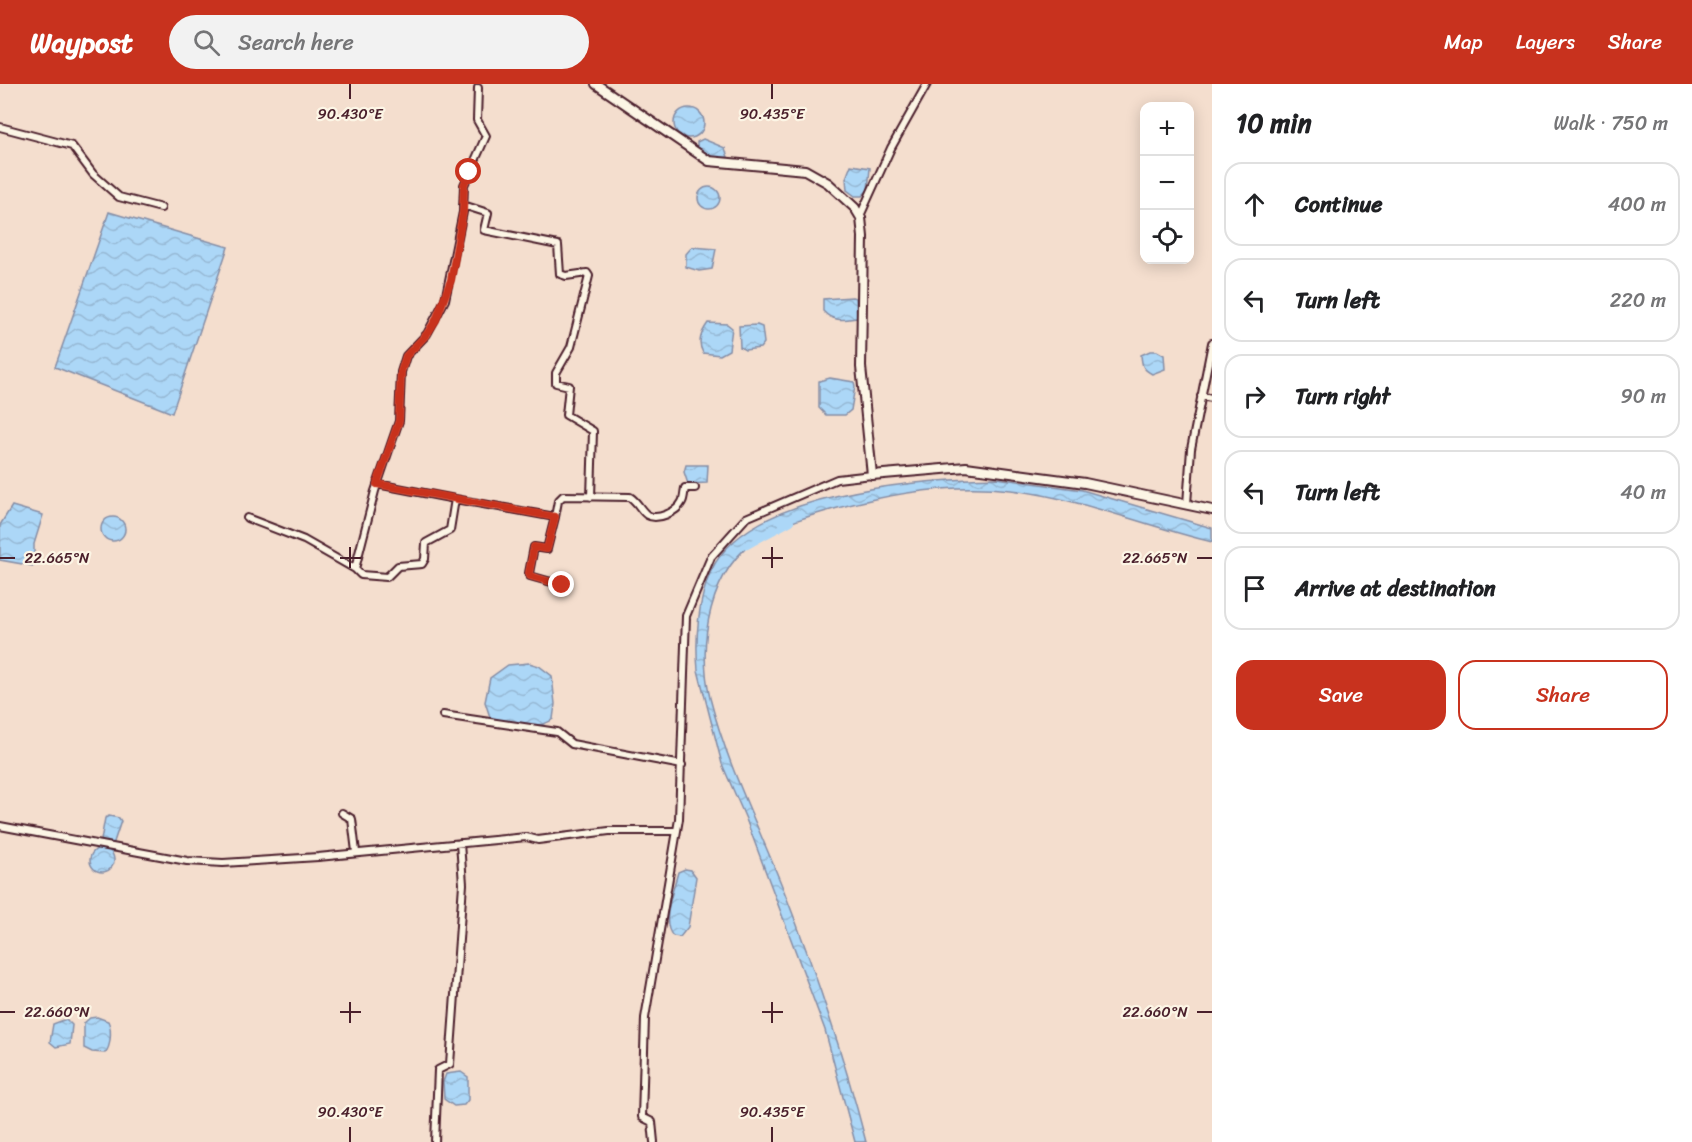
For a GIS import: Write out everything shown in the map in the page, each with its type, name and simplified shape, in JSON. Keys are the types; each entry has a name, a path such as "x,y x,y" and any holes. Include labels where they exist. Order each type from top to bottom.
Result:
{"main road":[{"path":"596,84 710,161 805,170 843,195 860,216 864,258 861,367 872,475 966,467 1085,483 1212,510"}],"street":[{"path":"860,216 881,167 927,84"},
{"path":"355,569 377,484 399,421 401,372 406,356 427,334 445,300 451,280 464,185 486,136 477,120 478,88"},
{"path":"0,128 72,146 93,174 119,197 161,208"},
{"path":"463,205 488,213 484,230 558,245 560,274 566,276 587,273 589,276 571,347 556,373 556,383 570,387 567,416 593,431 591,497"},
{"path":"1187,504 1191,449 1212,343"},
{"path":"1202,396 1212,398"},
{"path":"654,1142 652,1122 642,1117 645,1018 678,831 686,616 711,557 746,518 837,479 872,475"},
{"path":"377,484 555,517"},
{"path":"562,585 530,576 529,573 534,547 547,549 558,501 563,496 630,497 637,501 646,514 655,517 671,512 682,503 685,488 695,488"},
{"path":"247,518 304,540 355,569 361,575 387,577 398,566 422,564 425,559 426,543 450,530 455,499"},
{"path":"443,715 557,732 572,744 682,765"},
{"path":"342,813 352,819 356,852"},
{"path":"0,826 187,861 223,863 526,837 538,840 609,831 678,831"},
{"path":"435,1142 438,1070 450,1064 463,884 460,843"}],"water":[{"path":"689,108 700,112 704,123 700,134 689,138 678,134 674,123 678,112"},
{"path":"703,139 725,148 728,157 710,158 697,150 697,142"},
{"path":"851,165 870,168 868,190 862,196 855,196 847,190 846,178"},
{"path":"709,187 717,190 720,198 717,206 709,209 701,206 698,198 701,190"},
{"path":"109,212 228,247 172,413 55,367"},
{"path":"692,247 716,249 712,269 699,271 686,267 686,254"},
{"path":"856,298 857,318 834,319 823,311 823,299"},
{"path":"708,323 727,324 732,328 729,350 720,355 703,353 700,345 701,338"},
{"path":"739,326 762,327 764,343 760,348 745,350 740,347"},
{"path":"1157,351 1164,355 1165,369 1152,374 1144,368 1141,355"},
{"path":"830,378 854,382 851,410 845,415 826,415 819,408 819,381"},
{"path":"686,465 708,465 707,483 688,484 684,472"},
{"path":"996,478 1082,490 1212,528 1212,542 1037,494 989,488 922,491 878,498 834,509 797,520 770,532 743,551 729,568 711,608 705,654 710,698 725,747 784,891 829,1015 866,1142 855,1142 825,1030 746,819 722,764 698,670 697,633 700,607 711,571 731,544 760,523 797,507 838,495 924,482"},
{"path":"12,506 43,515 34,544 34,566 0,560 0,525"},
{"path":"113,517 121,521 125,529 121,537 113,541 105,537 101,529 105,521"},
{"path":"529,663 539,666 552,676 555,704 553,719 547,723 531,726 513,724 490,717 485,702 490,678 508,665"},
{"path":"109,816 119,818 121,821 113,845 101,840 105,818"},
{"path":"102,848 111,851 114,860 111,869 102,872 93,869 90,860 93,851"},
{"path":"685,869 691,870 696,877 688,927 680,937 673,936 669,930 668,914 678,872"},
{"path":"97,1017 108,1021 109,1024 110,1042 105,1053 92,1052 84,1048 84,1023 90,1018"},
{"path":"66,1019 72,1025 70,1044 56,1047 50,1042 53,1024"},
{"path":"461,1072 468,1077 468,1100 464,1105 454,1106 444,1099 443,1082 446,1074"}],"waterway":[{"path":"747,546 791,522"}],"route":[{"path":"469,172 464,185 463,212 451,280 436,320 427,334 406,356 401,372 399,421 377,484 555,517 547,549 534,547 529,573 530,576 562,585"}]}
